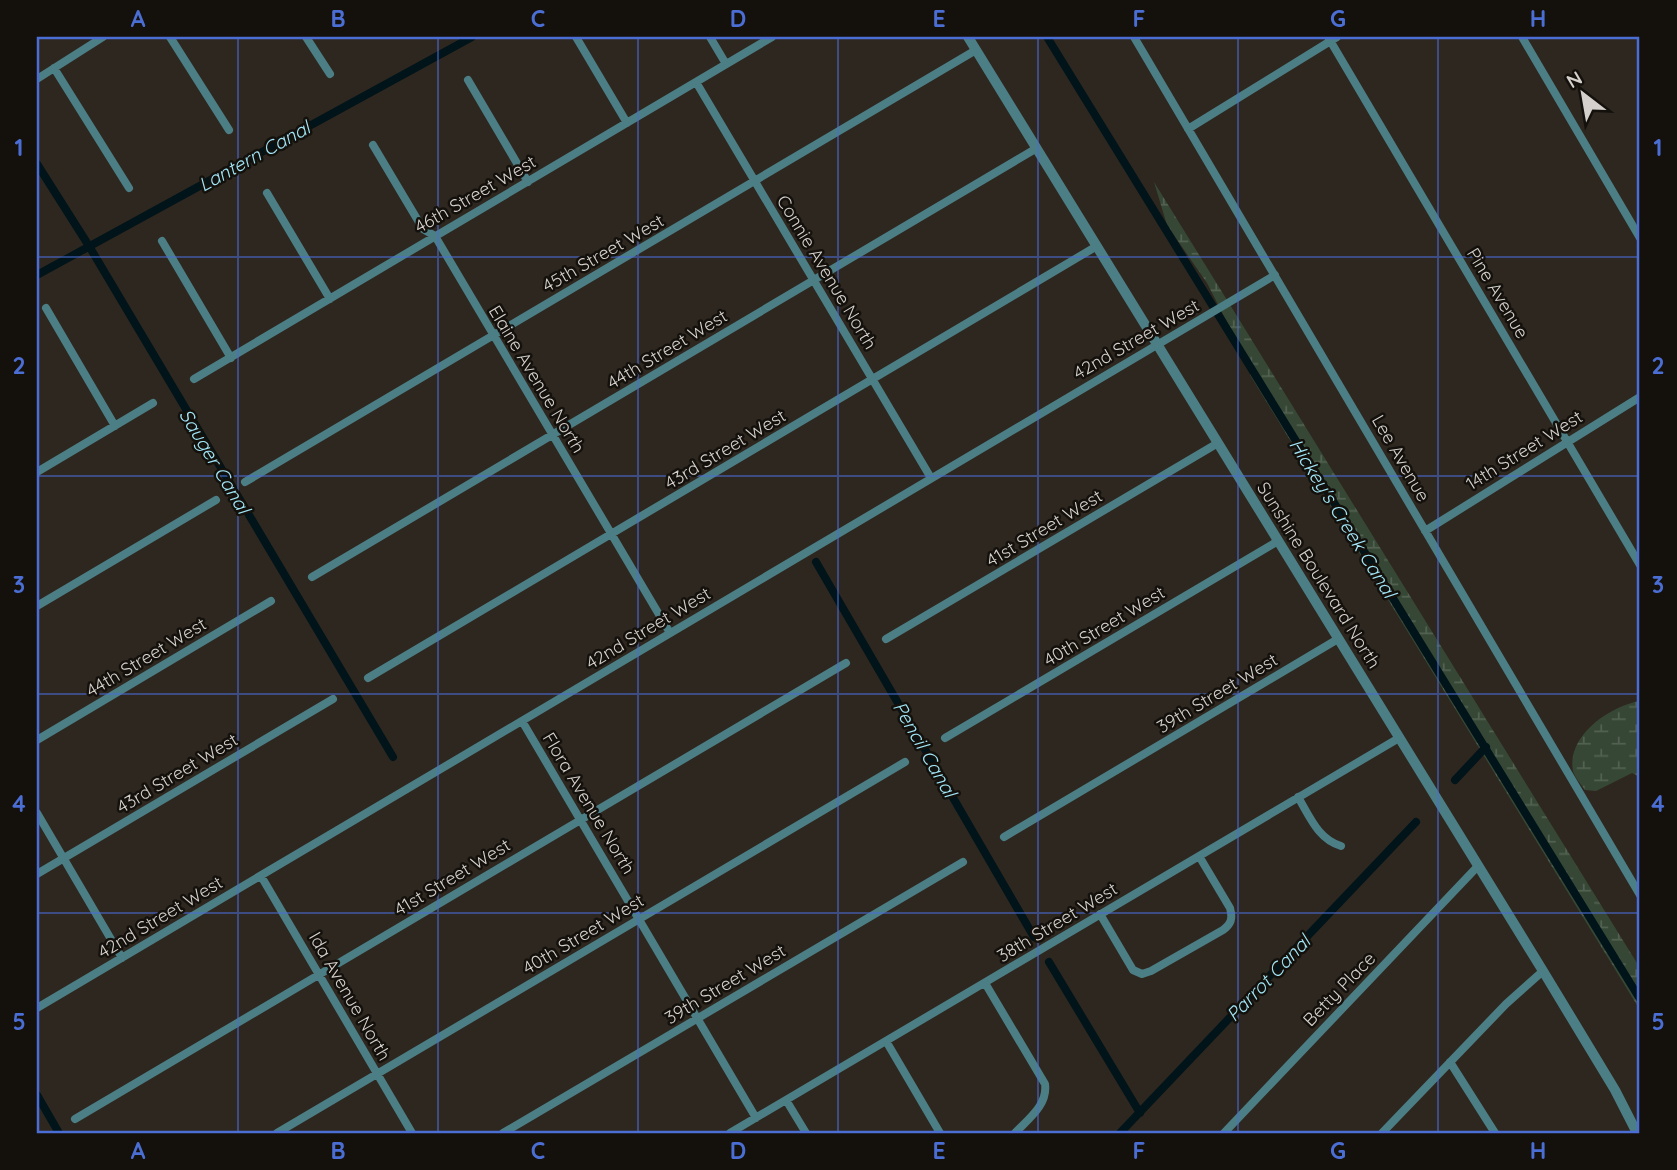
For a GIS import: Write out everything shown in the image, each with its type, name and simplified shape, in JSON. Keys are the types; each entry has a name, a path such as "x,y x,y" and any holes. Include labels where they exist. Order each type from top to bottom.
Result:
{"street":[{"path":"37,79 103,37"},
{"path":"170,37 229,130"},
{"path":"306,37 330,74"},
{"path":"576,37 627,123"},
{"path":"710,37 726,64"},
{"name":"46th Street West","path":"194,379 772,37"},
{"name":"Sunshine Boulevard North","path":"968,37 1543,971 1615,1090 1637,1133"},
{"name":"Lee Avenue","path":"1134,37 1640,895"},
{"path":"1522,37 1640,238"},
{"path":"1188,129 1332,38"},
{"name":"Pine Avenue","path":"1332,38 1640,565"},
{"name":"45th Street West","path":"245,482 976,50"},
{"path":"54,68 129,188"},
{"path":"468,80 528,182"},
{"name":"Connie Avenue North","path":"696,82 931,478"},
{"name":"Elaine Avenue North","path":"373,145 423,229 435,236 670,633"},
{"name":"44th Street West","path":"312,577 1037,148"},
{"path":"267,193 330,299"},
{"path":"162,241 231,358"},
{"name":"43rd Street West","path":"368,678 1097,246"},
{"name":"42nd Street West","path":"37,1008 1275,275"},
{"path":"46,308 115,426"},
{"name":"14th Street West","path":"1425,531 1640,397"},
{"path":"37,472 153,403"},
{"name":"41st Street West","path":"886,639 1218,443"},
{"path":"37,606 216,500"},
{"name":"40th Street West","path":"945,738 1278,541"},
{"name":"44th Street West","path":"37,740 271,601"},
{"name":"39th Street West","path":"1004,837 1338,639"},
{"name":"41st Street West","path":"75,1119 846,663"},
{"name":"43rd Street West","path":"37,874 333,699"},
{"name":"Flora Avenue North","path":"522,721 756,1118"},
{"name":"38th Street West","path":"730,1133 1399,738"},
{"name":"40th Street West","path":"277,1133 905,762"},
{"path":"1298,797 1318,832 1332,844 1341,846"},
{"path":"37,813 122,958"},
{"path":"1100,914 1133,970 1142,974 1223,930 1230,925 1230,908 1199,856"},
{"name":"39th Street West","path":"503,1133 963,862"},
{"name":"Betty Place","path":"1224,1133 1478,866"},
{"name":"Ida Avenue North","path":"261,876 412,1133"},
{"path":"1382,1133 1515,995 1543,971"},
{"path":"985,982 1045,1084 1046,1093 1040,1107 1015,1133"},
{"path":"886,1041 940,1133"},
{"path":"1450,1062 1495,1133"},
{"path":"786,1100 806,1133"}],"green space":[{"path":"1154,182 1640,968 1640,1010 1250,375 1250,367 1207,283 1167,225"},
{"path":"1640,701 1640,777 1632,773 1596,791 1585,790 1573,771 1576,746 1583,735 1604,716"}],"waterway":[{"name":"Lantern Canal","path":"37,275 472,37"},
{"name":"Hickey's Creek Canal","path":"1047,37 1640,999"},
{"name":"Sauger Canal","path":"37,164 89,246 393,757"},
{"name":"Pencil Canal","path":"816,562 1034,937"},
{"name":"Parrot Canal","path":"1455,780 1486,747"},
{"name":"Parrot Canal","path":"1120,1133 1416,822"},
{"name":"Pencil Canal","path":"1049,962 1140,1113"},
{"path":"37,1095 59,1133"}]}
